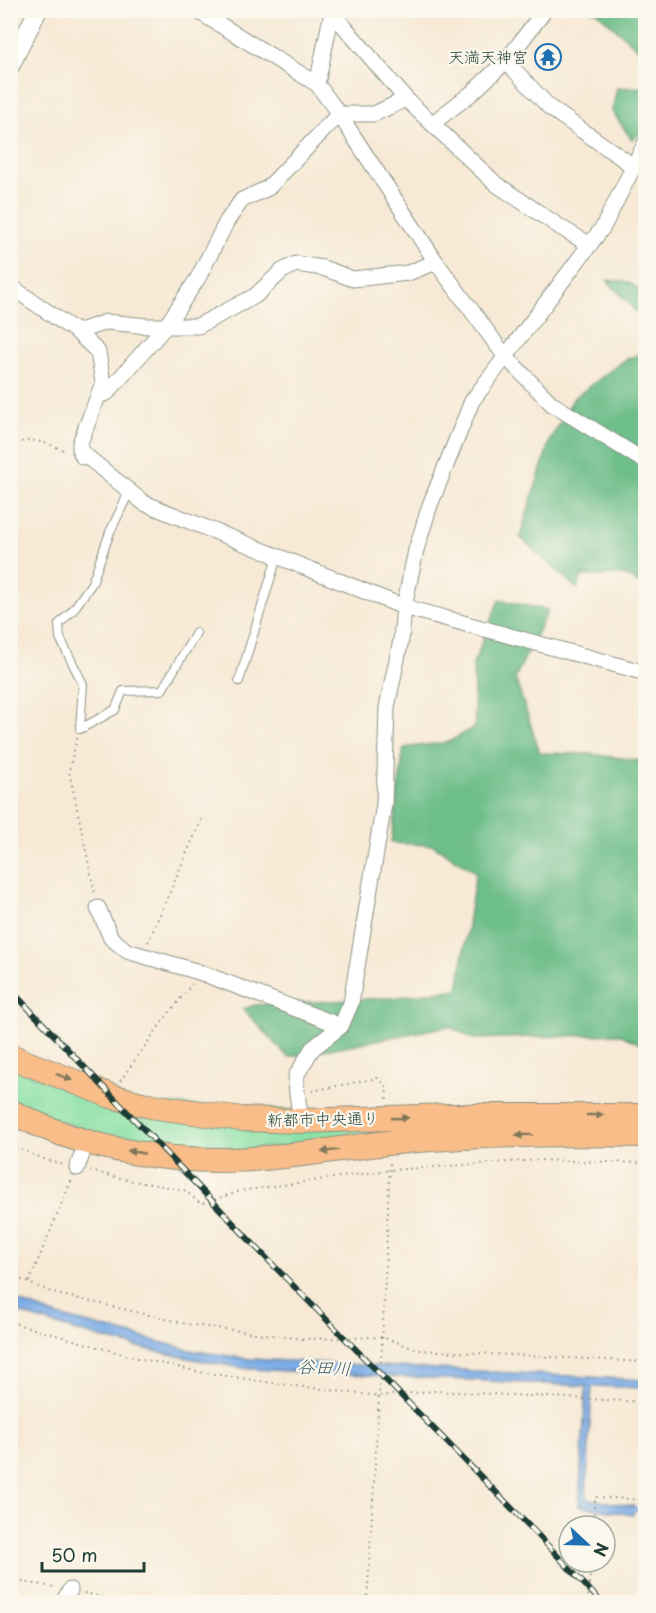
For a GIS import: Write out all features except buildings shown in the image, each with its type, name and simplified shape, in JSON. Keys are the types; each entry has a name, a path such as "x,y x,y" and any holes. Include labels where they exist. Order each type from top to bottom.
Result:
{"main road":[{"name":"新都市中央通り","path":"10,1055 111,1096 150,1106 242,1119 301,1121 449,1116 645,1116"},
{"name":"新都市中央通り","path":"10,1112 67,1136 145,1154 198,1160 252,1159 396,1142 481,1136 645,1135"}],"street":[{"path":"10,66 38,10"},
{"path":"196,10 317,84 436,262 505,356 552,404 645,462"},
{"path":"433,123 506,62 545,10"},
{"path":"317,84 331,11"},
{"path":"331,11 406,99 496,184 560,227 590,244"},
{"path":"506,62 550,108 633,166"},
{"path":"98,396 106,393 166,326 198,278 227,221 242,200 268,188 339,114 374,114 406,99"},
{"path":"301,1121 296,1076 312,1049 341,1026 351,1003 384,804 387,707 416,550 430,505 472,401 603,226 645,142"},
{"path":"77,332 106,322 198,326 255,296 282,271 296,264 323,268 353,279 408,273 436,262"},
{"path":"10,286 77,332 98,352 103,383 80,443 81,454 144,503 404,607 645,673"},
{"path":"98,908 111,938 127,951 199,972 341,1026"},
{"path":"76,1168 87,1141"}],"lane":[{"path":"80,729 83,684 60,638 59,624 73,610 92,583 110,532 129,492"},
{"path":"239,681 278,557"},
{"path":"80,729 115,711 123,691 162,690 196,633"}],"path":[{"path":"10,446 19,441 37,440 81,454"},
{"path":"80,729 69,771 98,908"},
{"path":"142,955 202,818"},
{"path":"111,1096 199,972"},
{"path":"297,1094 377,1078 386,1085 387,1107"},
{"path":"10,1145 44,1159 76,1168 184,1190 201,1204 240,1191 390,1170 538,1160 645,1163"},
{"path":"367,1602 382,1344 389,1157"},
{"path":"28,1283 76,1168"},
{"path":"10,1275 52,1293 192,1325 304,1339 382,1337 419,1350 645,1362"},
{"path":"10,1322 133,1357 200,1372 280,1384 379,1394 434,1391 645,1402"},
{"path":"594,1514 595,1497 645,1500"},
{"path":"588,1602 590,1574"}],"green space":[{"path":"596,11 645,11 645,55"},
{"path":"645,87 645,129 632,140 612,111 617,88"},
{"path":"607,280 628,282 645,294 645,321"},
{"path":"645,352 645,587 625,575 582,576 577,589 520,537 550,440 574,398 625,360"},
{"path":"499,600 548,610 515,678 540,753 590,754 643,761 645,770 645,1046 619,1034 474,1039 449,1026 288,1057 243,1009 255,1005 390,998 458,989 476,872 433,845 391,843 404,748 449,742 475,727 473,665"},
{"path":"11,1066 96,1101 556,1123 205,1153 110,1140 11,1103"}],"water":[{"name":"谷田川","path":"11,1299 58,1316 195,1351 250,1359 645,1380 645,1388 592,1386 586,1499 634,1506 633,1515 579,1506 586,1386 249,1369 158,1352 69,1329 11,1310"}],"waterway":[{"path":"628,1509 646,1510"}],"railway":[{"path":"10,989 276,1268 601,1602"}],"place":[{"name":"天満天神宮","path":"548,57"}]}
